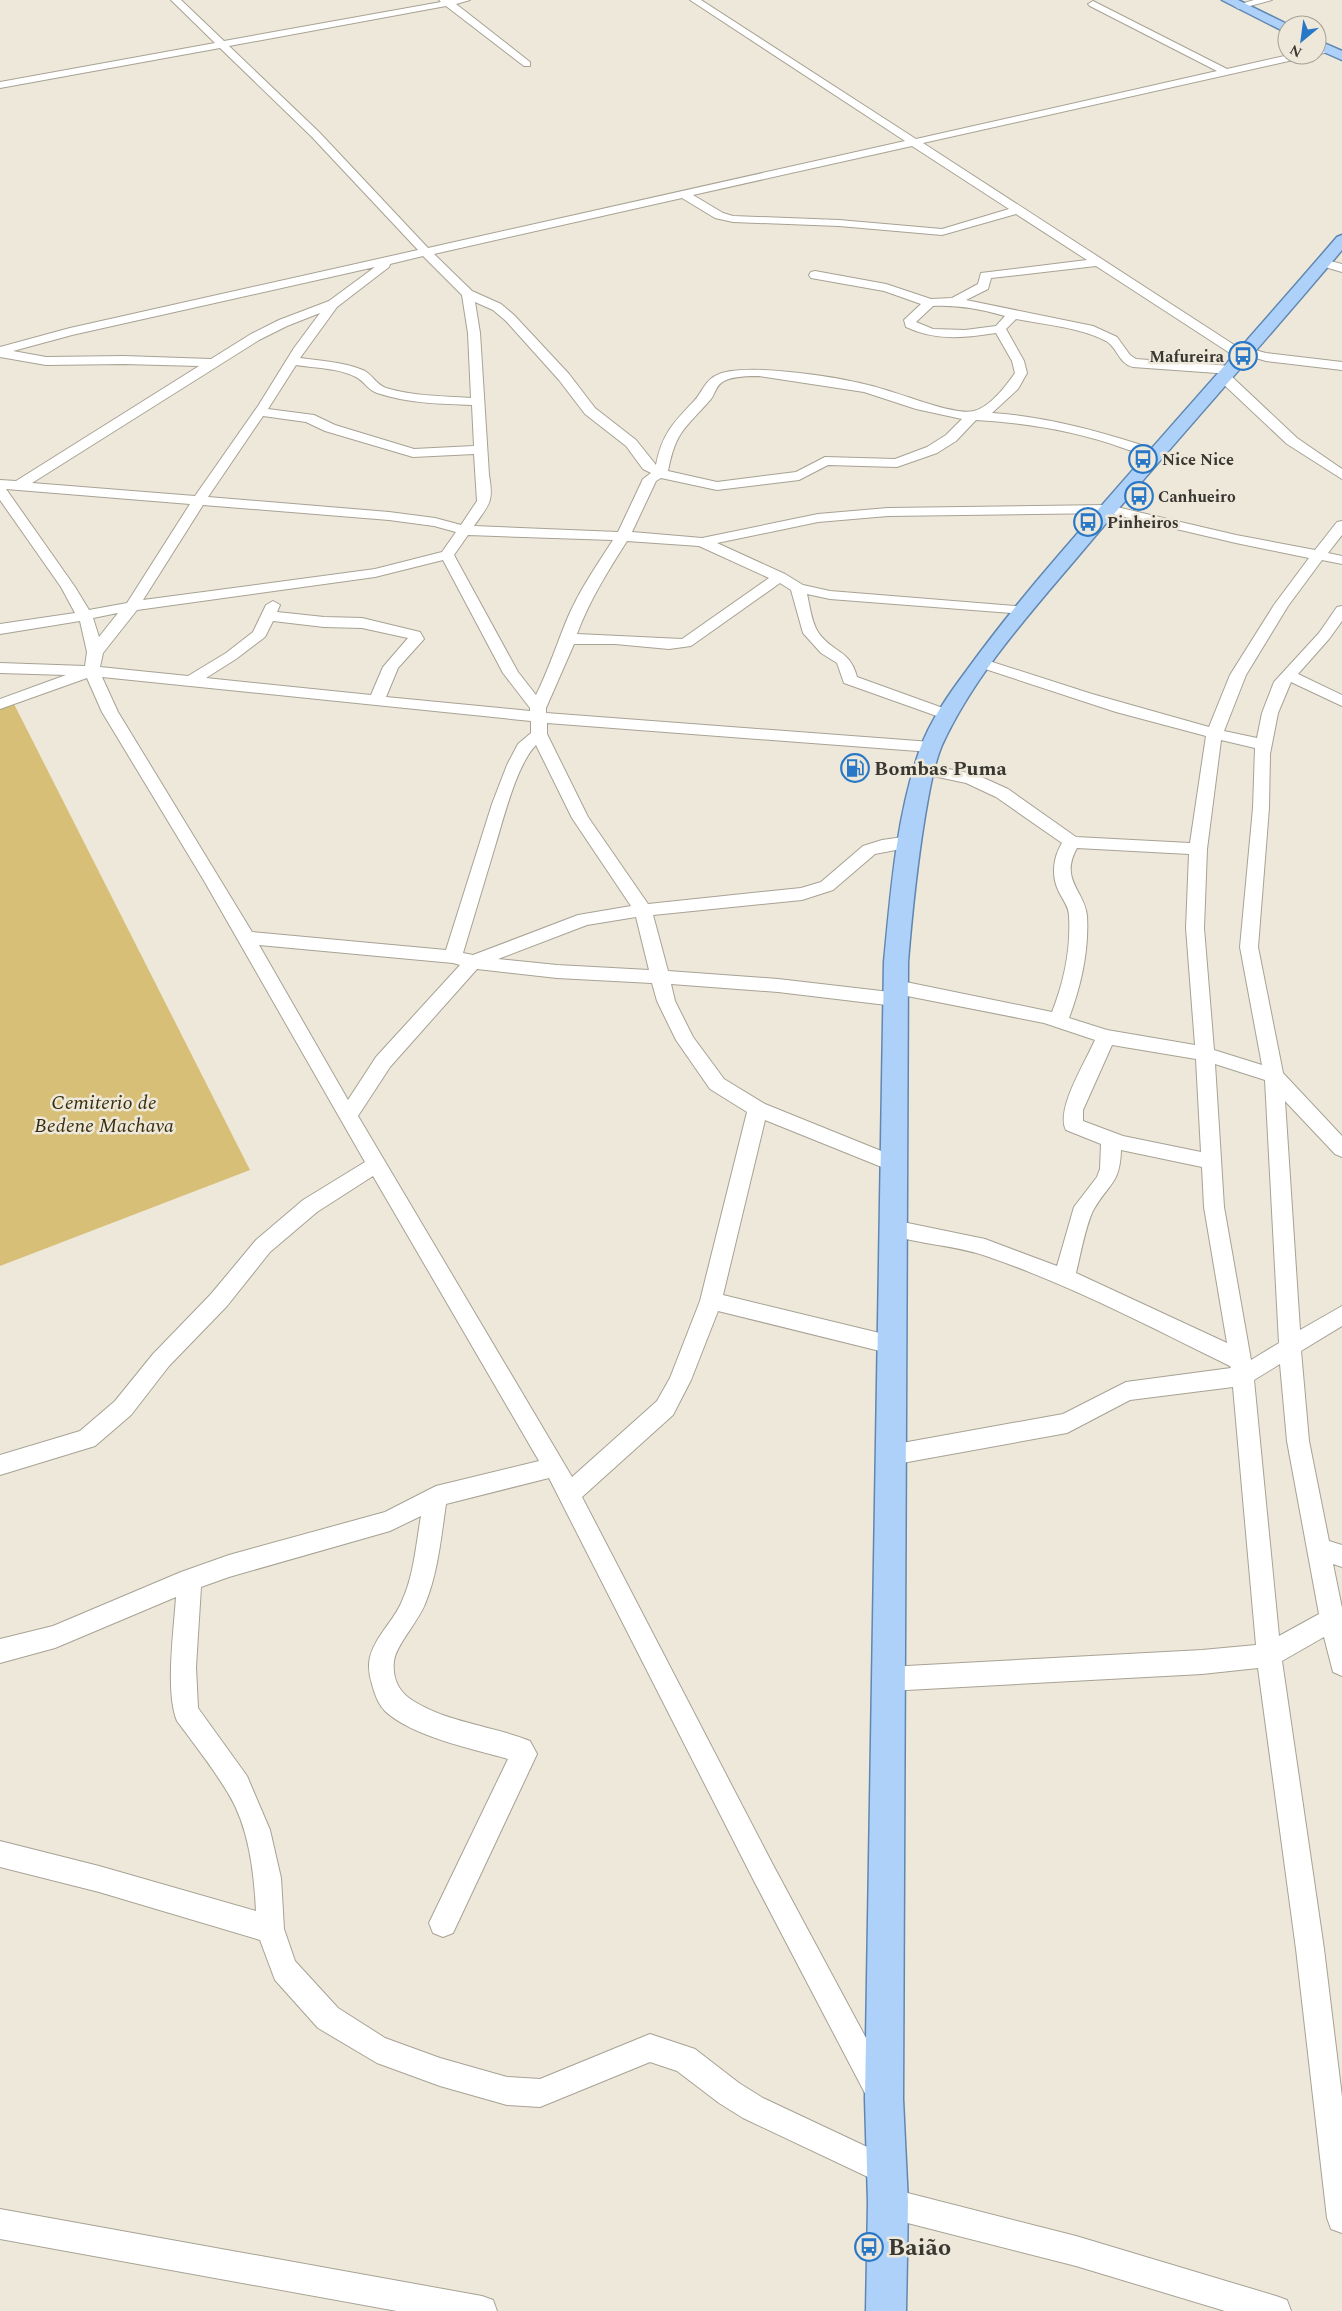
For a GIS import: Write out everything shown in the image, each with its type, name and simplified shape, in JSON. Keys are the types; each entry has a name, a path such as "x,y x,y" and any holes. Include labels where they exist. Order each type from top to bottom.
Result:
{"main road":[{"path":"1234,3 1277,24"},
{"path":"1327,50 1342,56"},
{"path":"886,2311 888,2187 884,2099 895,993 905,870 919,788 930,747 955,700 981,663 1108,509 1228,374 1342,240"}],"street":[{"path":"176,0 315,134 447,275 462,286 468,294 497,308 510,318 564,377 590,411 631,443 648,466 669,477 717,486 799,476 825,461 897,463 932,450 951,438 970,418 995,405 1013,386 1021,373 1018,362 1000,329"},
{"path":"0,84 465,0"},
{"path":"694,0 1097,262 1245,354 1342,366"},
{"path":"1234,3 1267,0"},
{"path":"446,2 527,64"},
{"path":"1093,4 1226,72"},
{"path":"0,352 92,327 1277,61"},
{"path":"683,194 719,216 733,219 839,223 942,232 1017,210"},
{"path":"391,260 333,304 283,323 255,337 19,485 1,493 68,587 88,622 94,661 110,712 246,938 348,1116 555,1467 763,1872 884,2099"},
{"path":"954,302 980,289 985,284 985,276 1097,262"},
{"path":"1322,263 1342,268"},
{"path":"816,275 886,288 930,303 954,302 987,307 1013,315 1095,331 1114,340 1125,358 1134,363 1228,374 1292,441 1342,475"},
{"path":"0,629 84,616 132,606 375,573 447,555 484,501 474,333 468,294"},
{"path":"930,303 910,320 910,324 918,329 936,334 951,335 1000,329 1013,315"},
{"path":"0,704 94,661 292,361 333,304"},
{"path":"92,327 96,360"},
{"path":"0,352 46,361 96,360 212,363"},
{"path":"292,361 340,368 360,374 378,390 426,398 479,402"},
{"path":"453,957 506,788 538,720 576,616 598,574 623,536 650,479 661,472 666,446 676,428 706,395 711,384 721,377 742,373 782,375 866,388 961,415 976,415 1068,428 1105,437 1155,454"},
{"path":"260,412 309,418 330,428 413,453 482,450"},
{"path":"19,485 389,516 436,522 464,530 558,536 623,536 702,542 818,518 888,512 1108,509 1236,539 1342,560"},
{"path":"1342,525 1281,605 1238,675 1214,735 1198,849 1195,928 1206,1054 1210,1161 1214,1207 1241,1368 1269,1655 1310,1949 1342,2218"},
{"path":"702,542 780,577 798,588 830,595 1023,610"},
{"path":"447,555 538,720 580,818 643,910 666,1001 685,1040 717,1084 758,1110 894,1164"},
{"path":"567,639 615,638 669,644 686,642 780,577"},
{"path":"189,682 231,656 260,634 280,586"},
{"path":"798,588 806,622 811,633 826,650 842,660 847,667 850,680 948,715"},
{"path":"1342,610 1324,636 1282,682 1270,713 1264,745 1258,848 1249,947 1274,1076 1290,1347 1298,1441 1342,1664"},
{"path":"269,616 324,622 362,623 415,635 416,639 391,667 377,700"},
{"path":"0,668 94,661 189,682 248,686 377,700 538,720 930,747"},
{"path":"981,663 1124,710 1214,735 1264,745"},
{"path":"1289,675 1342,701"},
{"path":"925,769 971,779 1002,792 1072,842 1198,849"},
{"path":"348,1116 383,1062 473,962 584,919 643,910 802,894 827,886 869,850 910,842"},
{"path":"1058,1021 1070,991 1076,960 1077,906 1066,889 1062,872 1064,854 1072,842"},
{"path":"246,938 453,957 473,962 585,975 659,976 895,993 1046,1016 1106,1037 1206,1054 1274,1076 1342,1149"},
{"path":"1106,1037 1073,1110 1073,1125 1098,1137 1112,1141 1210,1161"},
{"path":"569,1494 665,1408 680,1380 711,1301 758,1110"},
{"path":"1064,1278 1084,1207 1105,1181 1110,1169 1112,1141"},
{"path":"0,1464 87,1439 123,1408 161,1360 220,1300 263,1246 310,1206 377,1164"},
{"path":"893,1228 985,1247 1064,1278 1241,1368"},
{"path":"711,1301 892,1345"},
{"path":"891,1455 1068,1423 1126,1391 1241,1368 1290,1347 1342,1315"},
{"path":"0,1651 55,1637 189,1580 229,1566 390,1521 436,1496 555,1467"},
{"path":"436,1496 413,1605 385,1648 382,1673 386,1687 392,1700 404,1710 435,1723 521,1750 524,1754 443,1923"},
{"path":"1319,1549 1342,1556"},
{"path":"189,1580 184,1667 186,1712 238,1785 257,1830 268,1878 270,1929 285,1970 328,2018 377,2049 440,2072 507,2091 540,2093 650,2048 686,2059 729,2093 888,2187 1076,2251 1276,2311"},
{"path":"888,1679 1202,1662 1269,1655 1332,1619"},
{"path":"0,1854 99,1879 270,1929"},
{"path":"0,2224 482,2311"}],"green space":[{"name":"Cemiterio de Bedene Machava","path":"14,704 250,1170 0,1266 0,708"}],"place":[{"name":"Mafureira","path":"1243,356"},
{"name":"Nice Nice","path":"1143,459"},
{"name":"Canhueiro","path":"1139,496"},
{"name":"Pinheiros","path":"1088,522"},
{"name":"Bombas Puma","path":"855,768"},
{"name":"Baião","path":"869,2247"}]}
